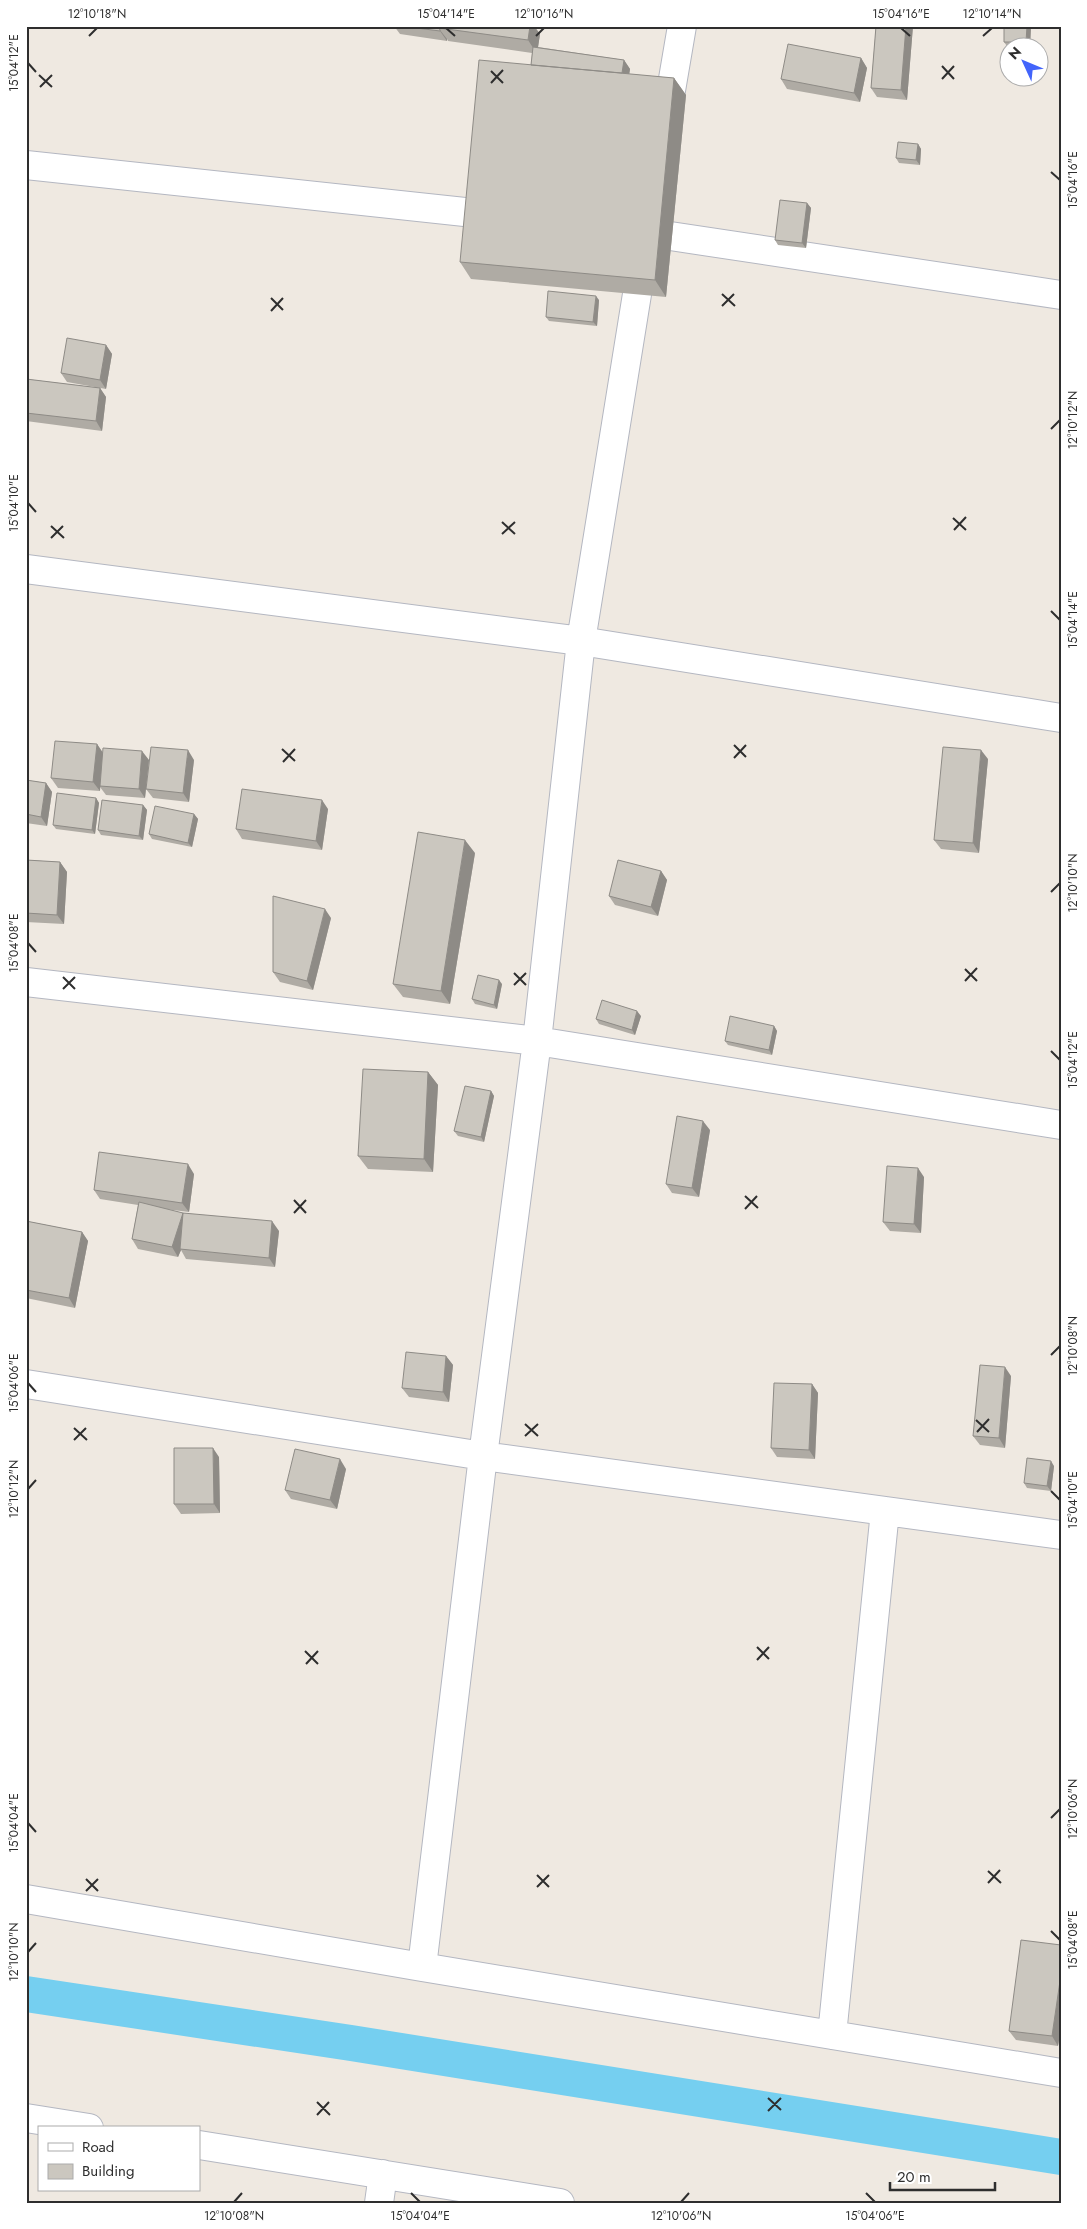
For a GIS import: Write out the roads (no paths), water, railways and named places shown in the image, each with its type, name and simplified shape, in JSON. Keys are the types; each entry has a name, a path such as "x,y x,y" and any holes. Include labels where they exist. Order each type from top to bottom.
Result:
{"street":[{"path":"664,134 682,26"},
{"path":"26,165 529,219"},
{"path":"608,228 649,222 1061,295"},
{"path":"422,1967 483,1456 537,1041 581,642 649,222"},
{"path":"26,569 581,642 1061,718"},
{"path":"26,982 537,1041 1061,1125"},
{"path":"26,1384 483,1456 1061,1535"},
{"path":"832,2035 885,1511"},
{"path":"26,1899 1061,2073"},
{"path":"26,2118 76,2126"},
{"path":"200,2145 560,2203"},
{"path":"379,2203 383,2174"}],"waterway":[{"path":"26,1994 351,2043 1061,2157"}]}
